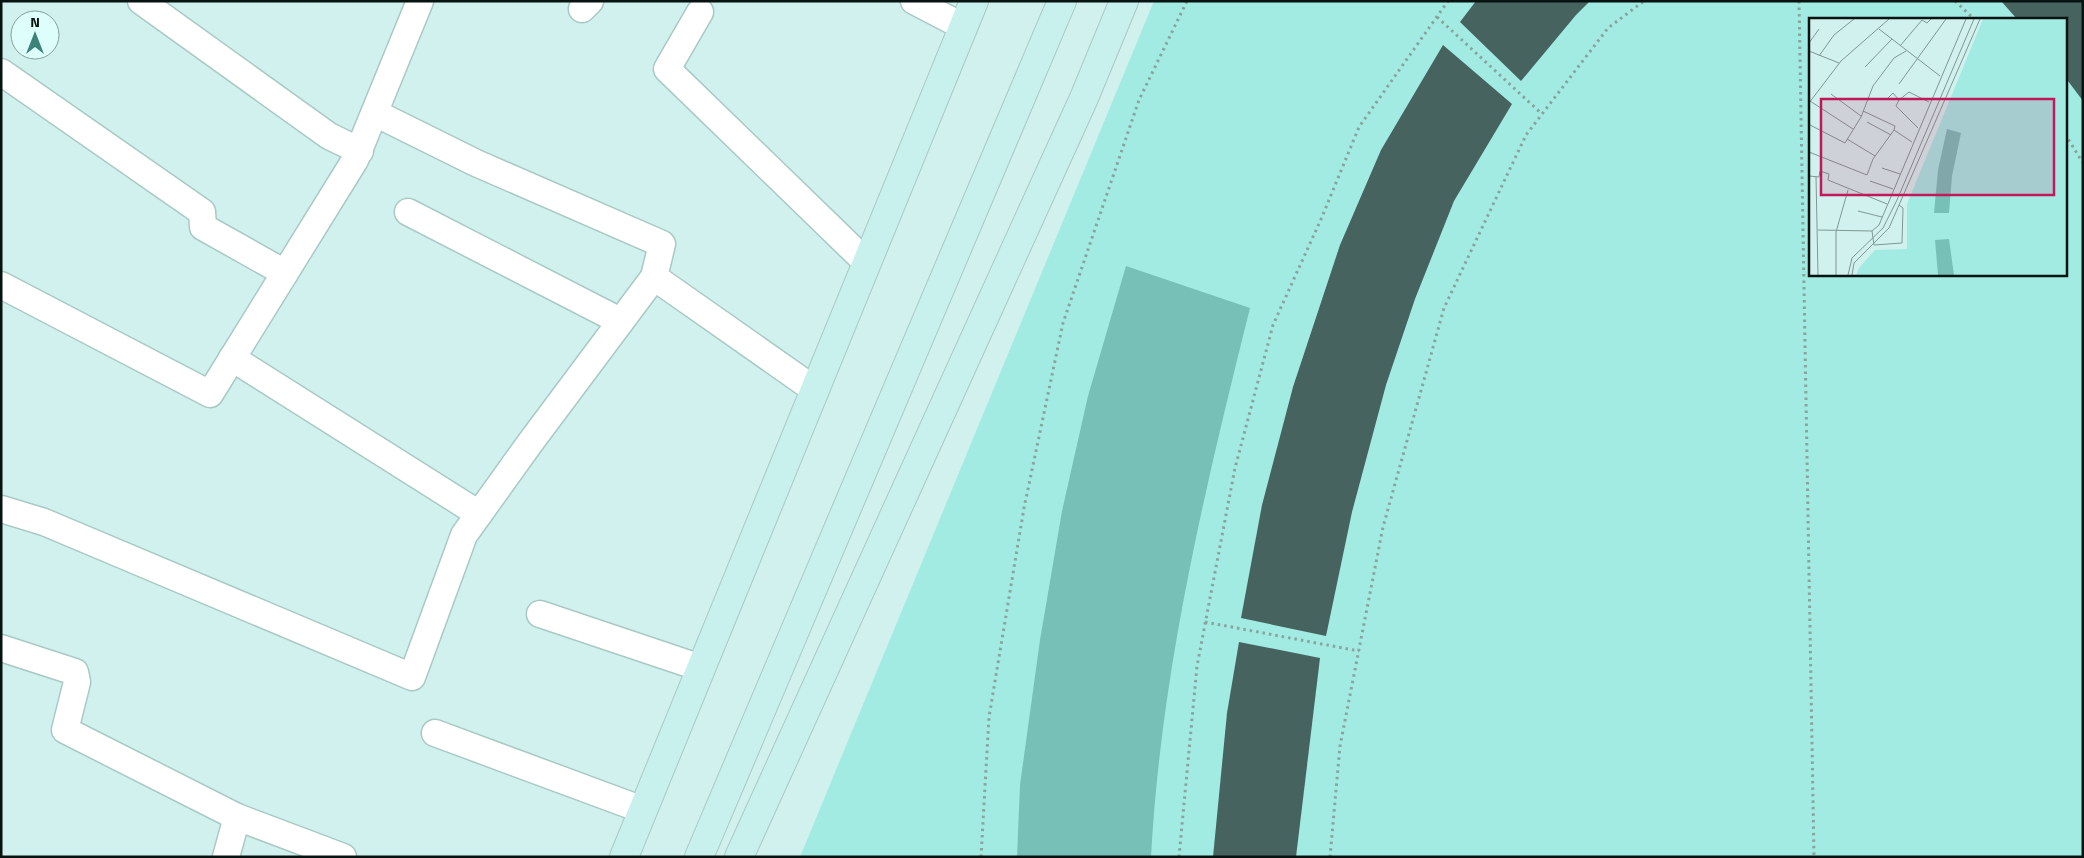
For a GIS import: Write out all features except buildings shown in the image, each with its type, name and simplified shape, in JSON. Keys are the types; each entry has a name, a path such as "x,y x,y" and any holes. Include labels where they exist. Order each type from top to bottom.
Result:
{"street":[{"path":"141,1 329,136 360,151"},
{"path":"1,285 210,394 356,160 420,1"},
{"path":"914,1 964,27"},
{"path":"624,857 974,1"},
{"path":"699,857 1062,1"},
{"path":"739,857 1084,98 1124,1"},
{"path":"700,5 667,69 867,263"},
{"path":"1,72 202,212 203,227 285,274"},
{"path":"1,509 44,522 412,677 464,535 654,276 662,244 476,163 375,113"},
{"path":"408,212 620,321"},
{"path":"654,276 814,390"},
{"path":"232,358 479,514"},
{"path":"540,614 701,668"},
{"path":"1,648 75,672 78,682 65,730 238,817 343,857"},
{"path":"436,733 643,810"},
{"path":"226,857 238,817"}],"path":[{"path":"981,857 989,717 1024,508 1063,323 1139,100 1186,1"},
{"path":"1180,857 1197,666 1235,468 1273,325 1322,217 1359,127 1448,1"},
{"path":"1330,857 1340,746 1383,527 1444,308 1526,135 1608,28 1644,1"},
{"path":"1799,1 1814,857"},
{"path":"1955,1 1973,18"},
{"path":"1437,17 1542,114"},
{"path":"2066,136 2083,163"},
{"path":"1205,622 1359,651"}],"shaded area":[{"path":"1154,1 2083,1 2083,857 800,857"},
{"path":"1126,266 1250,308 1187,580 1164,718 1156,787 1151,857 1017,857 1020,785 1040,640 1062,511 1088,396"}]}
